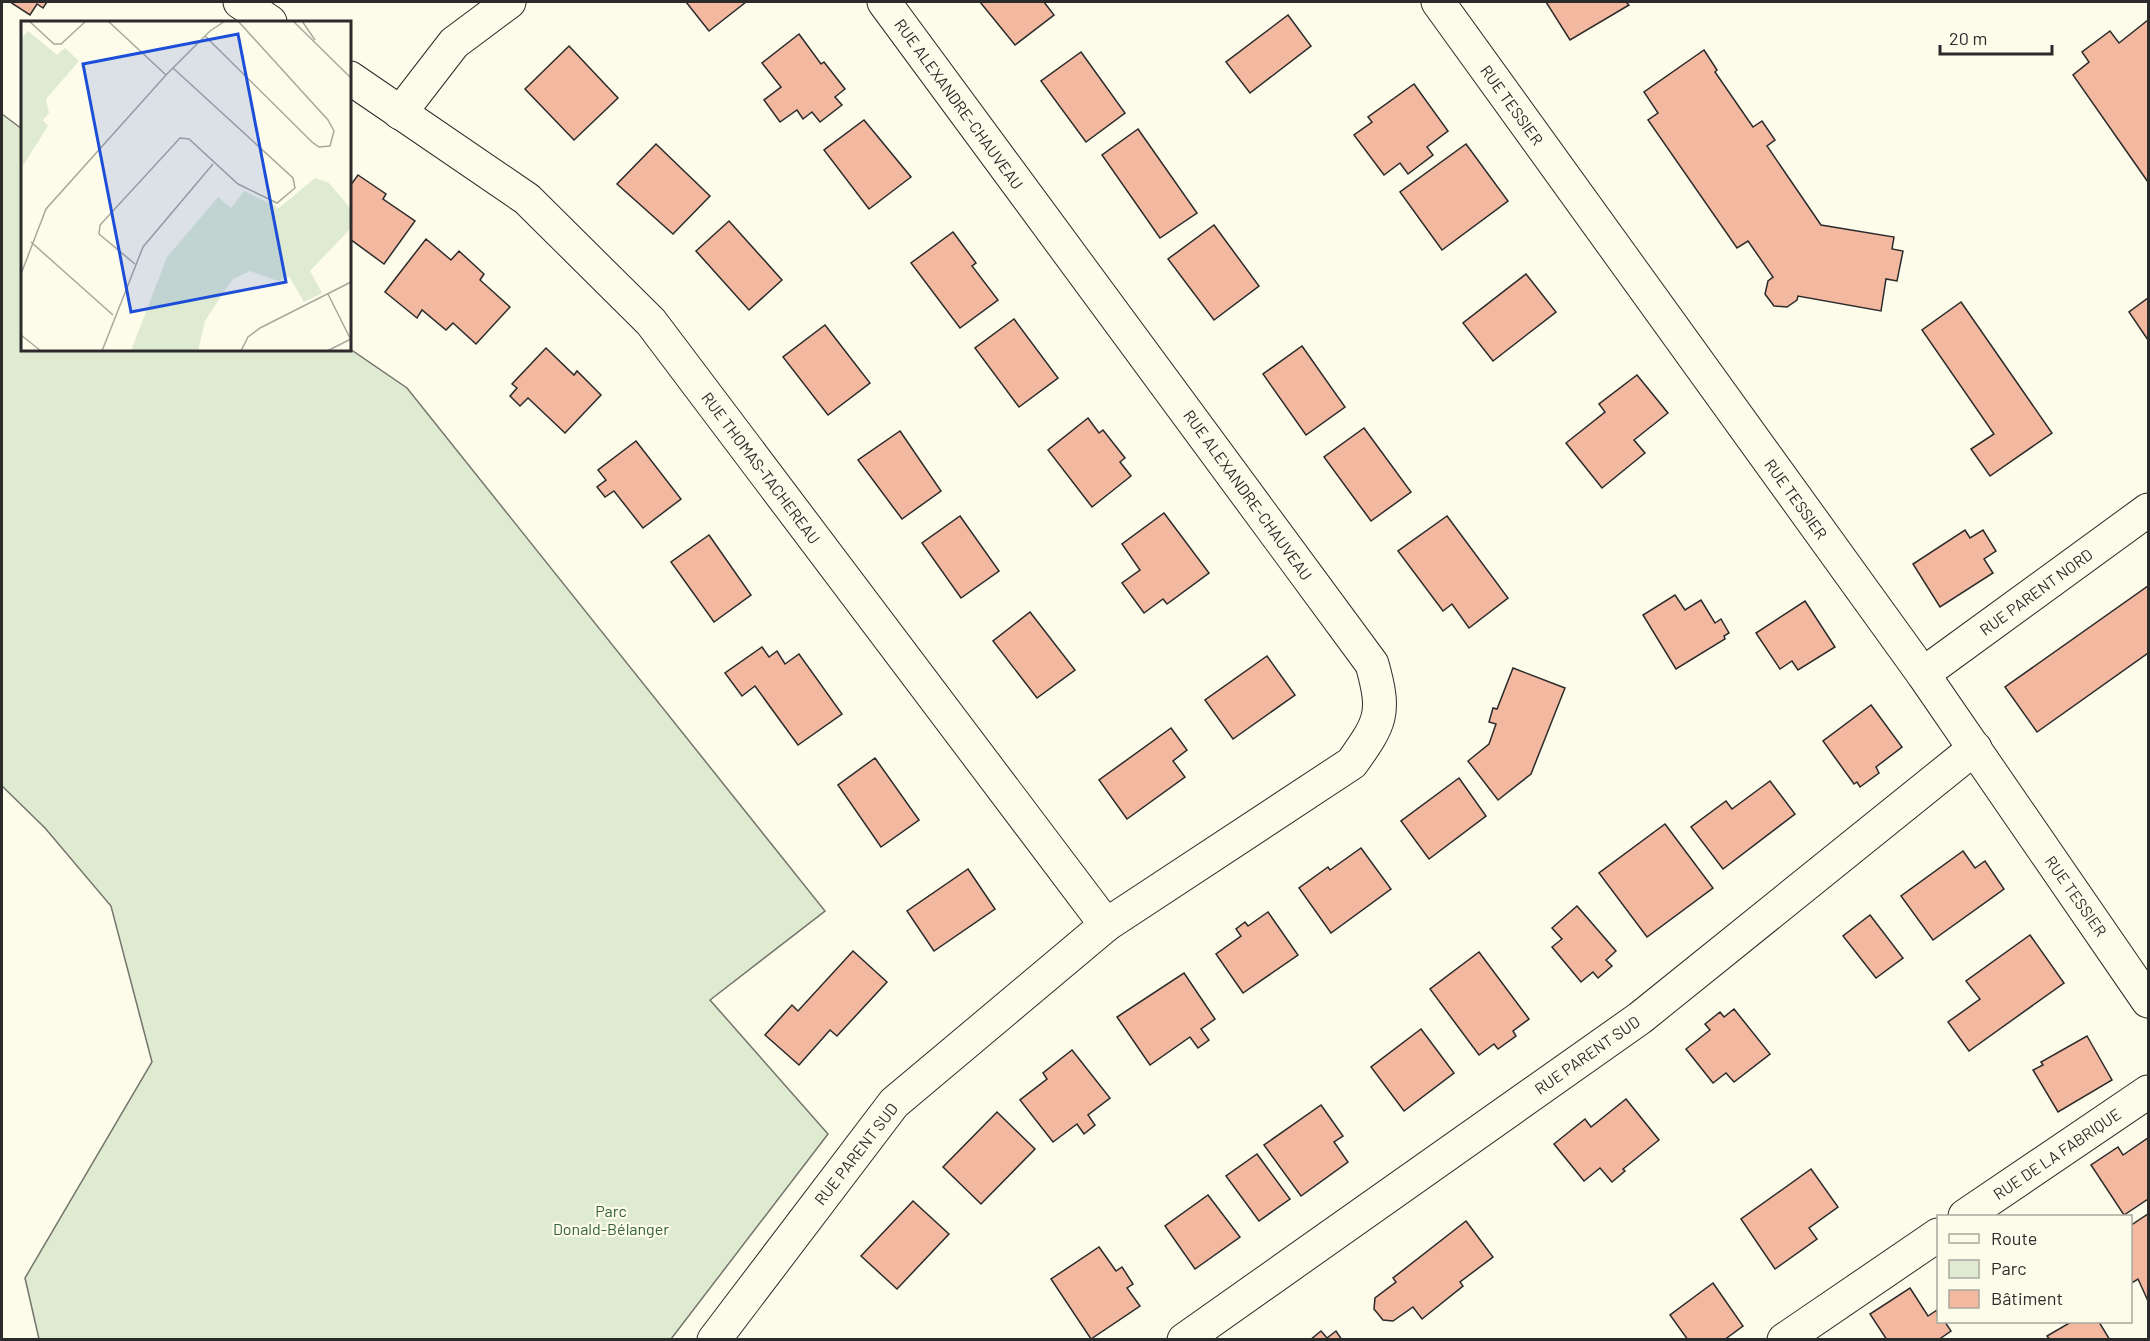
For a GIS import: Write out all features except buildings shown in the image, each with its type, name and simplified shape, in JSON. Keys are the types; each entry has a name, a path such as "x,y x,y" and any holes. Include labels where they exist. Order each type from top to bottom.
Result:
{"street":[{"path":"240,2 268,21"},
{"path":"400,112 454,42 509,2"},
{"name":"RUE ALEXANDRE-CHAUVEAU","path":"884,2 1372,664 1381,694 1378,725 1352,763 1106,925"},
{"name":"RUE TESSIER","path":"1438,2 1923,674 2148,1001"},
{"name":"RUE THOMAS-TACHEREAU","path":"351,79 527,199 651,322 1106,925"},
{"name":"RUE PARENT NORD","path":"1923,674 2148,510"},
{"name":"RUE PARENT SUD","path":"1184,1340 1640,1018 1974,748"},
{"name":"RUE PARENT SUD","path":"714,1340 894,1103 1106,925"},
{"name":"RUE DE LA FABRIQUE","path":"1966,1215 2148,1092"},
{"path":"1784,1340 1937,1236"}],"green space":[{"name":"Parc Donald-Bélanger","path":"2,114 21,128 21,351 351,350 407,388 825,911 710,1000 828,1134 671,1339 39,1339 25,1278 152,1062 111,906 45,828 2,786"}]}
